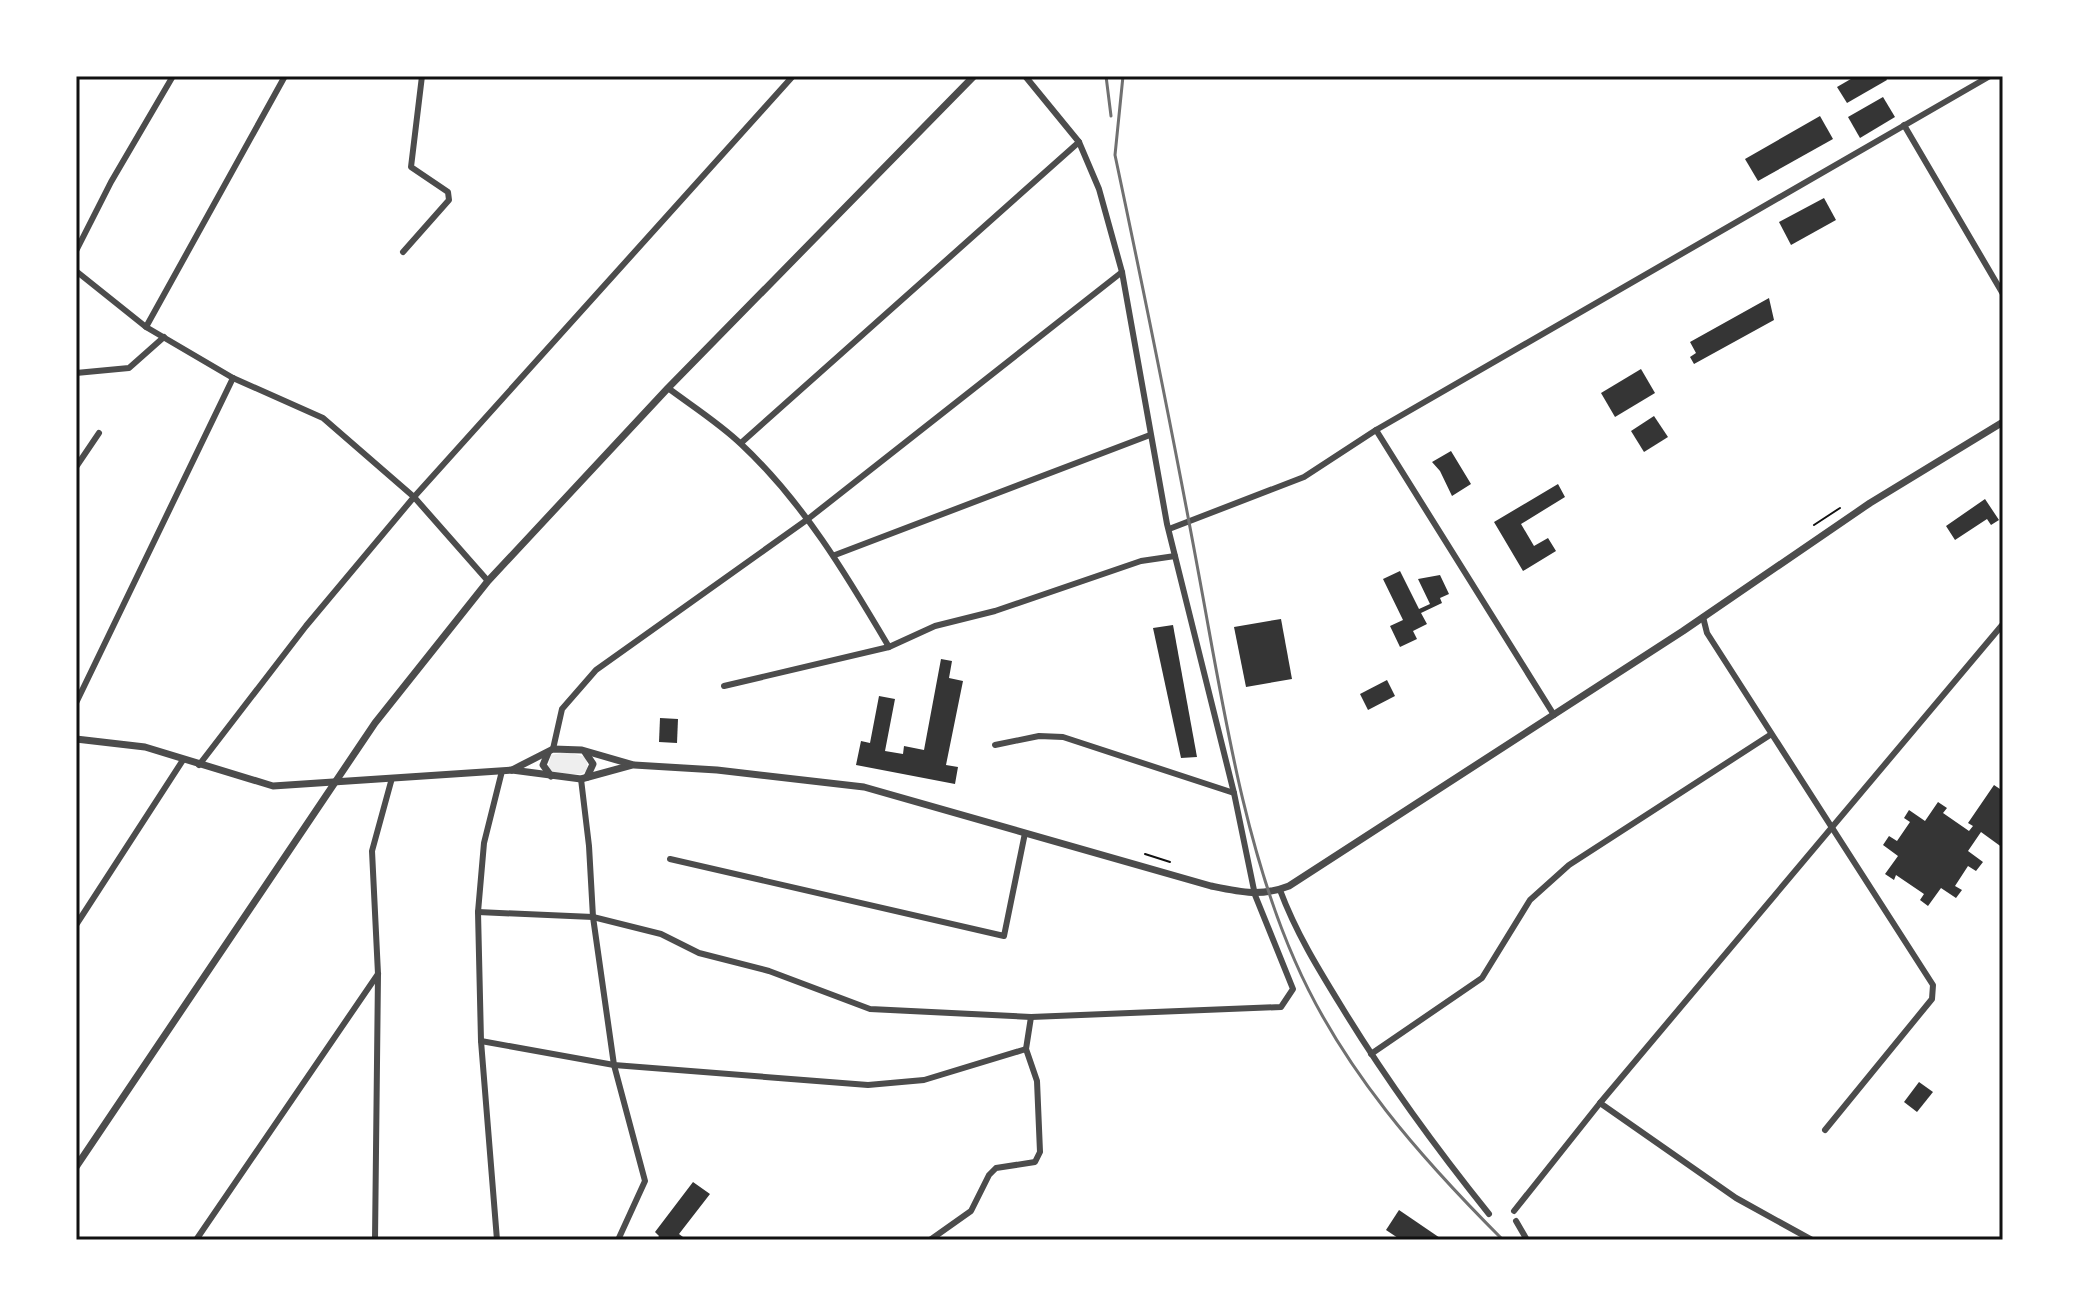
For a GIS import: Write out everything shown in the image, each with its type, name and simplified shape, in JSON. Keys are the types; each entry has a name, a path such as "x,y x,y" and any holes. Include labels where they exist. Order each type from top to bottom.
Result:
{"street":[{"path":"76,251 111,182 173,76"},
{"path":"146,327 285,76"},
{"path":"403,252 449,200 448,192 411,167 422,76"},
{"path":"199,765 306,626 414,497 793,76"},
{"path":"76,1167 375,723 488,581 668,388 974,76"},
{"path":"478,912 593,917 661,934 699,953 769,971 870,1009 1031,1017 1281,1007 1293,989 1255,895 1234,793 1168,526 1122,272 1099,189 1079,142 1025,76"},
{"path":"1168,526 1304,477 1376,430 1990,76"},
{"path":"1904,125 2003,294"},
{"path":"741,443 1079,142"},
{"path":"76,271 146,327 233,378 323,418 414,497 488,581"},
{"path":"554,777 543,765 553,749 562,709 596,670 808,519 1122,272"},
{"path":"76,373 129,368 164,337"},
{"path":"76,703 233,378"},
{"path":"668,388 741,443 808,519 835,555 889,647"},
{"path":"512,770 553,749 582,750 634,765 746,772 864,787 1211,886 1255,895 1280,890 1554,715 1870,503 2003,422"},
{"path":"1376,430 1554,715"},
{"path":"76,467 99,433"},
{"path":"835,555 1150,435"},
{"path":"724,686 889,647 935,626 995,611 1141,561 1175,556"},
{"path":"1703,617 1707,633 1770,735 1933,985 1932,999 1825,1130"},
{"path":"1514,1211 1600,1103 2003,624"},
{"path":"1371,1054 1482,978 1530,900 1569,865 1770,735"},
{"path":"995,745 1039,736 1063,737 1234,793"},
{"path":"76,739 145,747 273,786 512,770 584,778 634,765"},
{"path":"582,750 593,764 584,778 593,917 614,1065 645,1181 618,1240"},
{"path":"76,925 183,760"},
{"path":"497,1240 481,1041 478,912 484,843 502,771"},
{"path":"375,1240 378,974 372,851 392,778"},
{"path":"670,859 1004,936 1025,833"},
{"path":"1280,890 1295,930 1408,1113 1489,1214"},
{"path":"196,1240 378,974"},
{"path":"930,1240 971,1211 996,1168 1035,1162 1040,1152 1037,1081 1026,1049 1031,1017"},
{"path":"481,1041 614,1065 868,1085 924,1080 1026,1049"},
{"path":"1600,1103 1736,1198 1812,1240"},
{"path":"1516,1221 1527,1240"}],"path":[{"path":"1814,525 1840,508"},
{"path":"1145,854 1170,862"}],"shaded area":[{"path":"567,752 586,757 588,770 581,774 555,774 548,768 551,755"}],"building":[{"path":"1856,76 1885,76 1887,80 1847,103 1837,87"},
{"path":"1883,97 1895,117 1860,138 1848,117"},
{"path":"1820,116 1833,139 1758,181 1745,159"},
{"path":"1824,198 1836,220 1791,245 1779,222"},
{"path":"1769,298 1774,320 1694,364 1690,357 1696,353 1690,342"},
{"path":"1641,369 1655,393 1615,417 1601,393"},
{"path":"1654,416 1668,437 1644,452 1631,431"},
{"path":"1451,451 1471,484 1452,496 1432,462"},
{"path":"1558,484 1565,497 1521,524 1534,546 1548,538 1556,551 1523,571 1494,522"},
{"path":"1985,499 1999,520 1991,525 1987,519 1955,540 1946,526"},
{"path":"1400,571 1419,609 1430,604 1418,579 1440,575 1449,594 1440,598 1442,603 1421,613 1427,624 1413,631 1417,639 1400,647 1390,626 1403,620 1383,579"},
{"path":"1281,619 1292,679 1246,687 1234,627"},
{"path":"1173,625 1197,757 1181,758 1153,628"},
{"path":"941,659 952,661 949,678 963,681 946,765 958,767 955,784 856,765 861,741 870,743 879,696 895,699 885,751 903,754 904,746 924,750"},
{"path":"1387,680 1395,696 1368,710 1360,694"},
{"path":"660,718 678,719 677,743 659,742"},
{"path":"1994,785 2003,791 2003,848 1981,832 1968,851 1983,862 1976,871 1968,866 1955,886 1962,890 1956,898 1941,888 1928,906 1920,900 1924,894 1896,875 1894,880 1885,874 1898,856 1883,845 1889,836 1897,841 1910,822 1904,818 1909,810 1925,821 1938,802 1947,808 1943,813 1969,831 1973,826 1968,823"},
{"path":"1919,1082 1933,1092 1917,1112 1904,1102"},
{"path":"693,1182 710,1194 679,1234 687,1240 656,1240 659,1236 655,1232"},
{"path":"1399,1210 1443,1240 1401,1240 1386,1230"}],"railway":[{"path":"1106,76 1111,116"},
{"path":"1123,76 1115,155 1170,421 1237,774 1277,917 1314,1001 1360,1075 1414,1144 1503,1240"}]}
